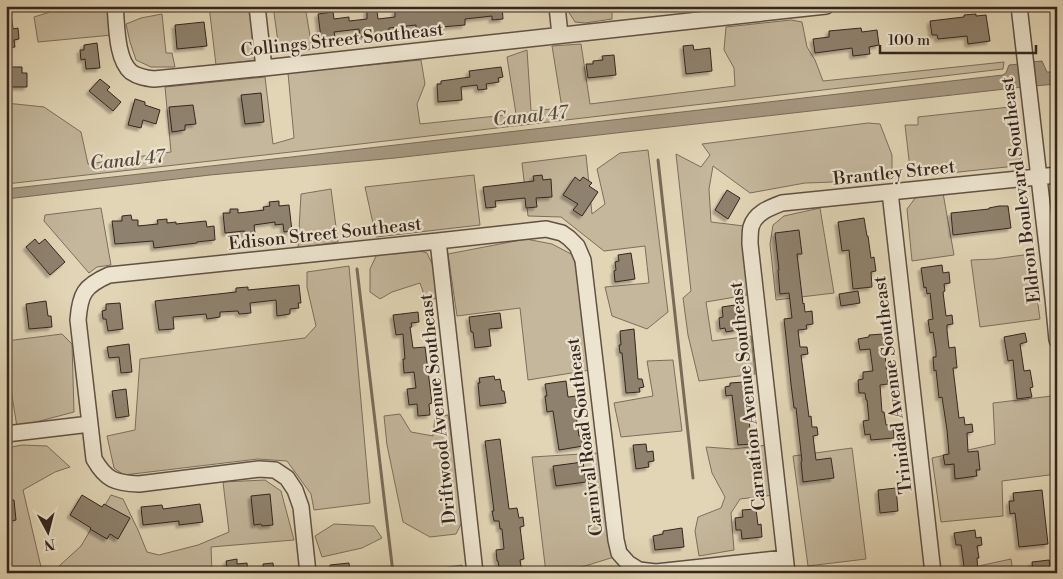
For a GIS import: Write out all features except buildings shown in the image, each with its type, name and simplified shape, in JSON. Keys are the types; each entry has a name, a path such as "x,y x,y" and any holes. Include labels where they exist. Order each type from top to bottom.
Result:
{"street":[{"name":"Collings Street Southeast","path":"115,6 120,54 131,72 142,77 154,78 264,68 826,6"},
{"path":"257,6 264,68"},
{"path":"557,6 560,35"},
{"name":"Eldron Boulevard Southeast","path":"1020,6 1057,340"},
{"name":"Brantley Street","path":"756,217 768,208 782,203 1057,175"},
{"name":"Trinidad Avenue Southeast","path":"890,192 933,573"},
{"name":"Carnation Avenue Southeast","path":"756,217 751,228 750,244 786,565"},
{"name":"Edison Street Southeast","path":"90,424 78,320 80,303 86,289 108,275 546,229 562,232 569,238"},
{"name":"Carnival Road Southeast","path":"569,238 577,246 583,260 619,553 628,563 639,570 656,572 786,565"},
{"name":"Driftwood Avenue Southeast","path":"438,241 475,573"},
{"path":"6,434 90,424 94,459 100,470 110,478 123,483 139,484 259,469 275,470 287,478 295,490 301,507 308,573"}],"shaded area":[{"path":"49,6 109,6 112,35 38,42 34,17 50,12"},
{"path":"209,6 249,6 257,60 216,65"},
{"path":"273,6 305,6 312,48 296,52 279,49"},
{"path":"567,6 612,6 612,19 585,23 575,22"},
{"path":"162,14 166,53 172,53 175,67 151,67 136,60 130,42 126,24 141,18"},
{"path":"791,20 802,22 807,47 815,60 823,81 1004,62 1003,69 6,184 6,103 44,107 81,132 88,164 171,152 165,87 265,77 273,144 294,138 288,73 421,60 425,84 417,104 420,124 516,114 507,57 527,50 531,111 562,108 552,46 581,44 590,104 735,86 734,68 724,50 726,27"},
{"path":"1042,61 1047,72 1057,72 1057,84 1034,86 1031,62"},
{"path":"1020,64 1023,87 395,158 210,175 6,199 6,189 1003,75 1006,73 1009,65"},
{"path":"1010,107 1022,156 1016,166 911,177 905,125 918,125 918,117"},
{"path":"868,123 880,124 892,155 892,180 805,183 750,193 713,166 709,189 711,222 744,226 747,295 706,302 712,341 751,336 755,374 699,381 688,335 683,298 691,291 676,154 701,167 710,155 702,144"},
{"path":"648,150 668,312 647,329 612,316 605,287 649,283 645,246 604,251 561,217 528,216 522,163 586,155 592,214 605,204 597,169 620,153"},
{"path":"474,175 480,225 376,237 365,187"},
{"path":"331,189 338,242 298,248 301,194"},
{"path":"943,193 954,255 912,261 907,209 916,197"},
{"path":"101,208 111,265 97,267 89,273 44,221 45,215"},
{"path":"820,208 834,293 776,300 770,244 773,225 784,216"},
{"path":"526,239 552,244 573,255 579,278 590,370 528,380 520,308 457,316 448,254"},
{"path":"411,248 427,253 434,268 439,298 426,300 420,283 392,292 380,299 370,292 370,269 377,254"},
{"path":"1031,254 1040,319 980,327 971,260"},
{"path":"349,266 370,503 314,510 311,494 287,461 258,459 124,475 114,468 107,436 135,430 140,359 305,338 316,326 307,287 307,272"},
{"path":"62,334 72,344 74,412 17,427 6,368 6,341"},
{"path":"673,360 682,431 621,437 614,403 653,396 647,361"},
{"path":"1052,396 1057,434 1057,474 1002,481 1003,516 941,522 932,458 995,444 993,403"},
{"path":"400,414 411,432 433,436 435,417 448,415 464,518 456,534 430,537 403,522 387,445 384,416"},
{"path":"22,445 47,446 70,467 55,472 23,490 41,567 57,568 81,546 111,495 123,499 147,552 159,555 198,545 229,532 223,482 265,480 281,491 294,540 211,547 212,573 13,573 6,558 6,448"},
{"path":"767,445 774,495 740,499 731,513 734,550 699,556 695,531 698,517 721,508 725,497 712,473 706,447 733,449"},
{"path":"852,448 866,559 808,566 793,456"},
{"path":"598,453 614,557 569,571 570,573 546,573 532,457"},
{"path":"334,524 374,526 382,538 362,548 322,557 315,536"},
{"path":"1011,559 1013,573 951,573 951,572"},
{"path":"462,565 463,573 413,573 414,572"}],"waterway":[{"path":"658,160 693,478"},
{"path":"357,269 393,573"}],"water label":[{"name":"Canal 47","path":"530,116"},
{"name":"Canal 47","path":"127,160"}]}
